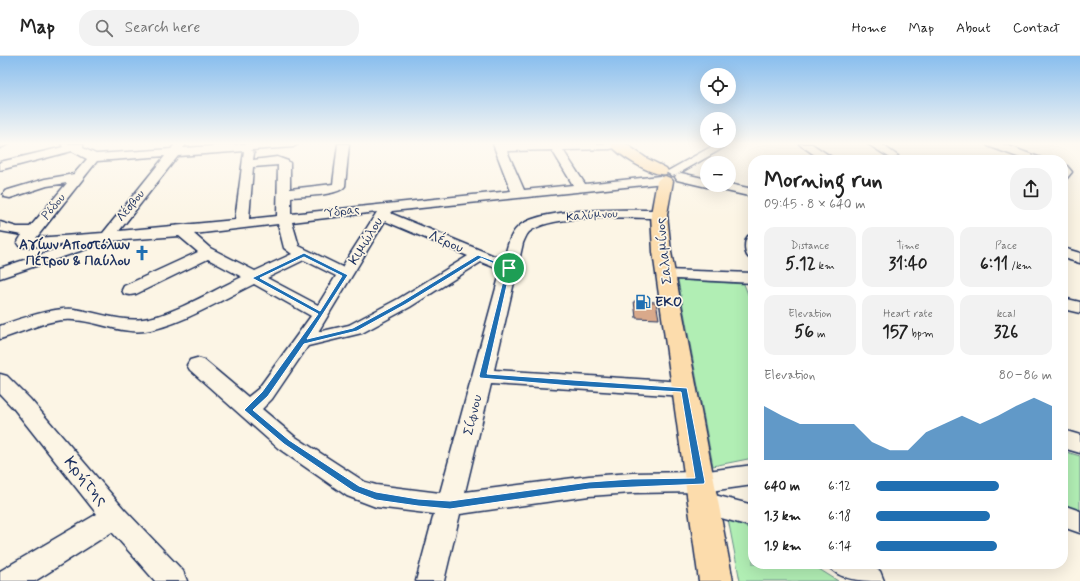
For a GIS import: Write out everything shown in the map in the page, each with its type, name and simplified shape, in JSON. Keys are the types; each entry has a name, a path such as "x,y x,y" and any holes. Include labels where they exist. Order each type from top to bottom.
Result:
{"main road":[{"path":"654,168 668,176"},
{"name":"Σαλαμίνος","path":"668,176 659,214 665,275 716,581"}],"street":[{"name":"Ρόδου","path":"29,237 86,168"},
{"name":"Λέσβου","path":"0,273 107,237 162,168"},
{"path":"242,224 248,168"},
{"path":"283,168 284,219 292,248 346,275"},
{"path":"284,194 332,189 339,186 341,168"},
{"path":"508,168 519,194"},
{"path":"569,168 581,188"},
{"path":"668,176 681,168"},
{"path":"668,176 700,182"},
{"name":"Ύδρας","path":"0,226 29,237 107,237 182,231 284,219 385,211 519,194 581,188 668,176"},
{"path":"10,194 45,183 80,177"},
{"path":"736,189 748,192"},
{"name":"Λέρου","path":"385,211 480,256 509,268"},
{"name":"Κιμώλου","path":"248,410 265,394 302,342 346,275 385,211"},
{"name":"Καλύμνου","path":"525,228 535,224 576,216 608,214 659,214"},
{"name":"Σίφνου","path":"430,581 483,376 509,268 516,243 525,228"},
{"path":"182,231 209,253 321,314"},
{"path":"130,290 209,253"},
{"path":"0,333 30,321 72,314 145,326 172,317 304,254"},
{"path":"1068,254 1080,258"},
{"path":"302,342 355,329 404,303 480,256"},
{"path":"665,275 748,278"},
{"path":"1068,304 1080,308"},
{"path":"197,365 286,442 356,489 376,496 450,505 589,486 632,483 701,492 748,514"},
{"path":"483,376 572,384 684,389"},
{"name":"Κρήτης","path":"0,380 27,410 115,517 173,581"},
{"path":"1068,441 1080,444"},
{"path":"701,492 748,477"},
{"path":"10,581 115,517"},
{"path":"1068,518 1080,522"},
{"path":"850,569 870,581"}],"green space":[{"path":"678,280 744,284 748,294 748,459 713,466"},
{"path":"1068,452 1080,456 1080,511 1068,507"},
{"path":"728,519 748,528 748,569 819,569 838,581 740,581"}],"building":[{"path":"634,301 656,302 659,319 636,318"}],"place":[{"name":"Αγίων Αποστόλων Πέτρου & Παύλου","path":"142,253"},
{"name":"EKO","path":"643,302"}],"route":[{"path":"509,268 480,256 404,303 355,329 302,342 321,314 255,278 304,254 346,275 321,314 302,342 265,394 248,410 286,442 328,472 356,489 376,496 450,505 589,486 632,483 700,482 684,389 572,384 483,376 509,268"}]}
